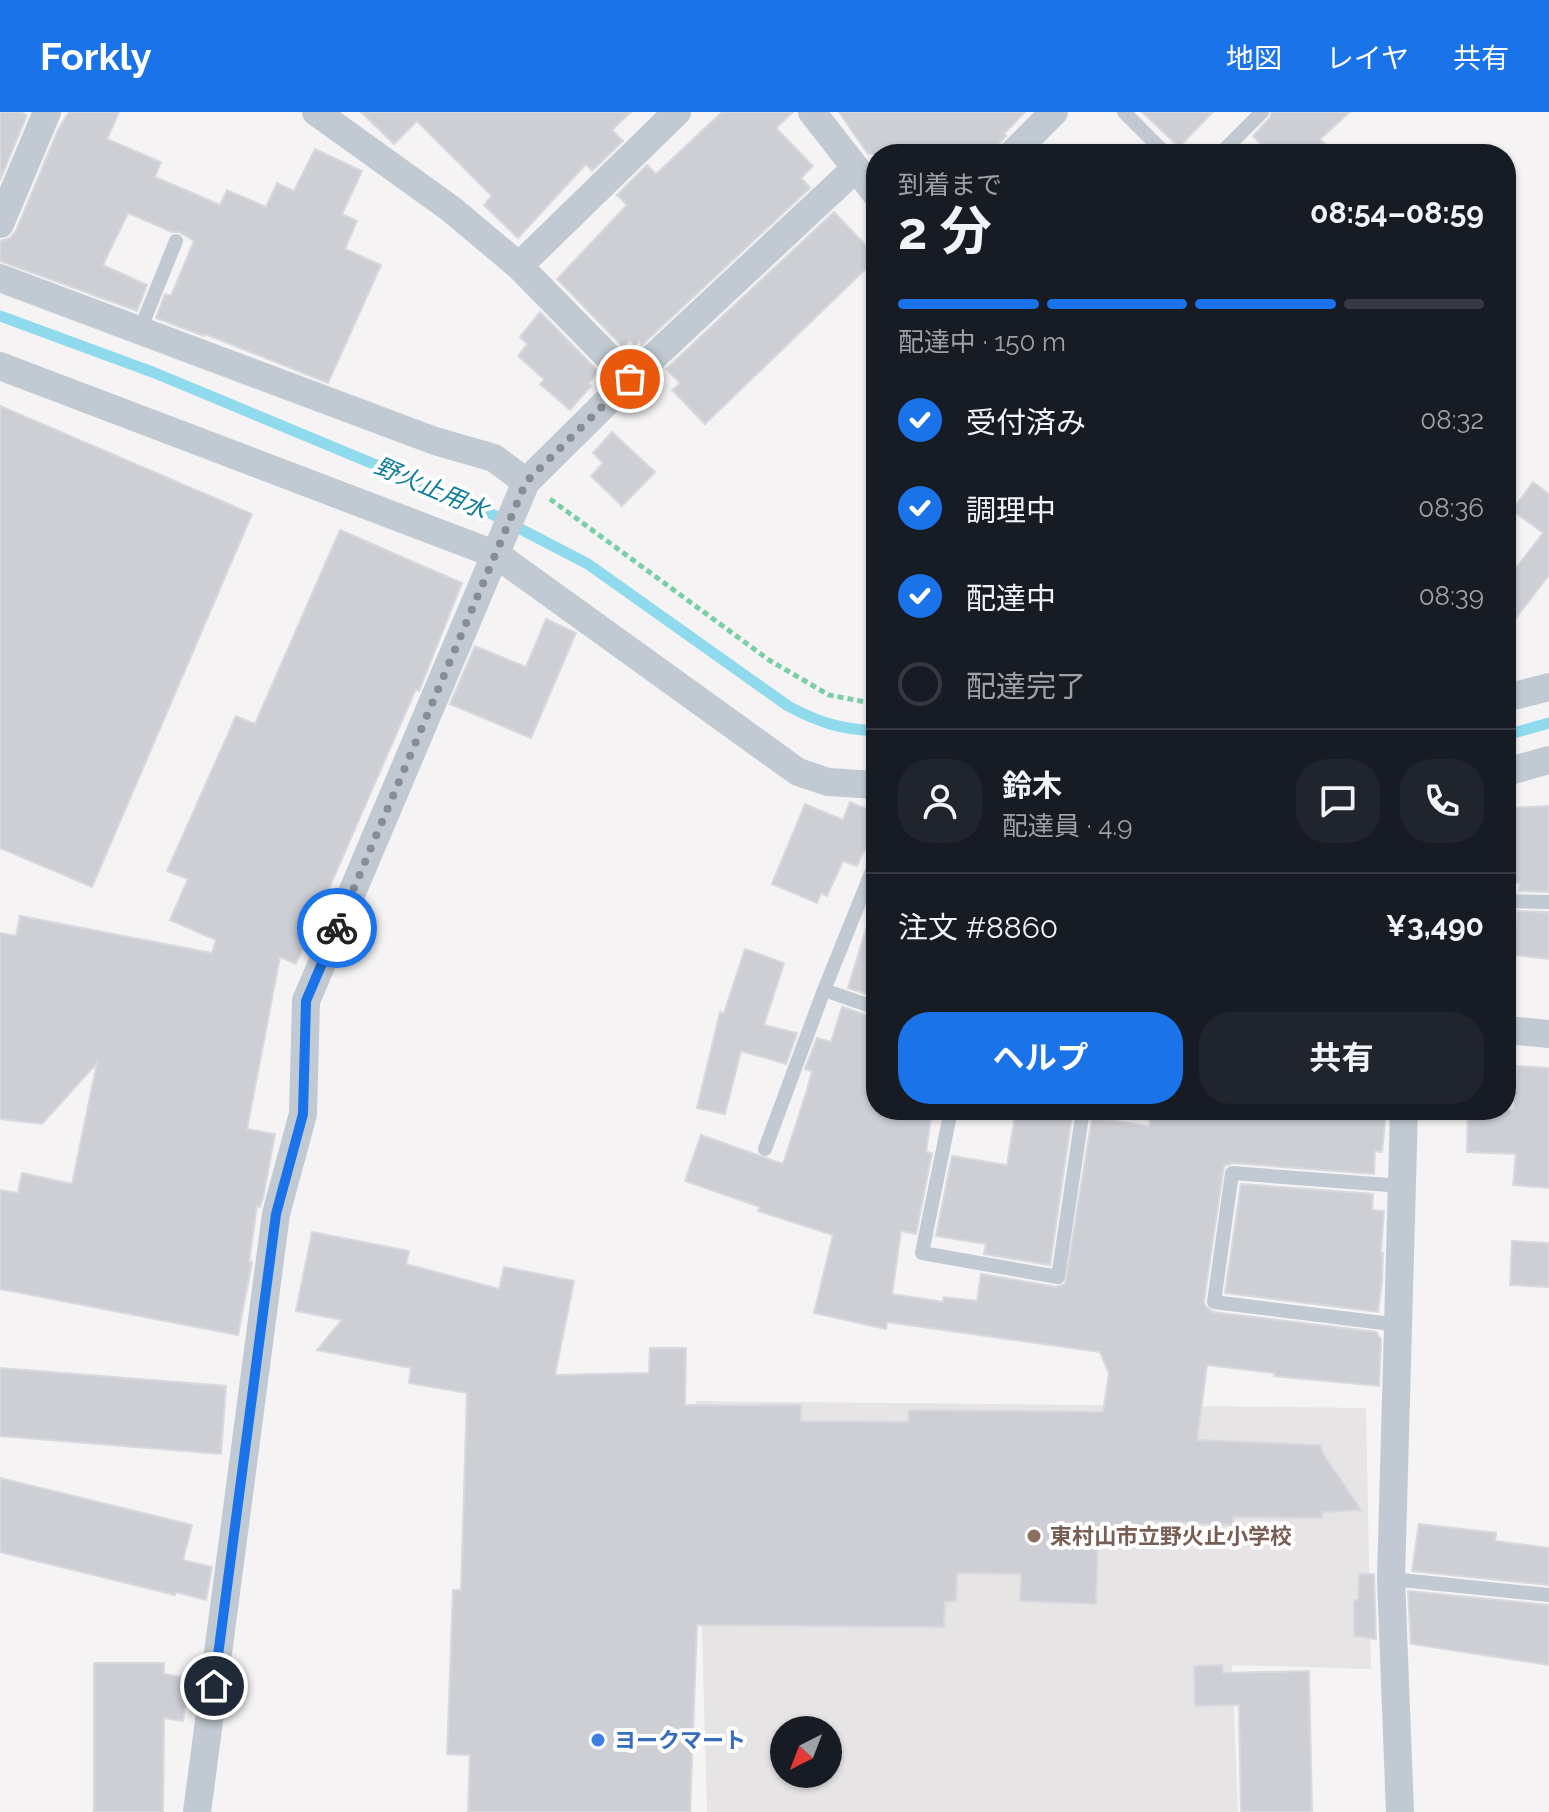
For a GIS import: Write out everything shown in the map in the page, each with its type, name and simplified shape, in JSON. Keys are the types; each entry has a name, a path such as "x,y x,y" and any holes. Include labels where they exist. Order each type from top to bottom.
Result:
{"street":[{"path":"0,224 47,112"},
{"path":"316,112 451,209 519,266 630,379"},
{"path":"519,266 677,112"},
{"path":"812,112 866,181"},
{"path":"1022,144 1054,112"},
{"path":"197,1812 276,1214 303,1114 306,1001 525,485 630,379 856,168"},
{"path":"0,278 435,441 494,458 525,485"},
{"path":"0,366 500,546 583,614 798,772 828,782 866,784"},
{"path":"1516,695 1549,687"},
{"path":"1516,769 1549,760"},
{"path":"1516,1031 1549,1034"},
{"path":"1400,1812 1391,1579 1404,1120"}],"lane":[{"path":"1124,112 1156,144"},
{"path":"1230,144 1262,112"},
{"path":"140,330 176,241"},
{"path":"765,1149 866,886"},
{"path":"1516,901 1549,902"},
{"path":"824,990 866,1005"},
{"path":"949,1120 922,1253 1058,1277 1082,1120"},
{"path":"1399,1325 1214,1302 1232,1173 1402,1186"},
{"path":"1391,1579 1549,1595"}],"path":[{"path":"525,485 769,660 829,695 866,702"}],"shaded area":[{"name":"東村山市立野火止小学校","path":"696,1401 1366,1408 1371,1669 1232,1665 1238,1812 707,1812"}],"building":[{"path":"0,112 27,115 0,180"},
{"path":"69,112 119,112 107,139 161,162 155,177 220,205 227,190 266,207 277,183 294,191 315,149 362,171 342,214 357,221 345,249 381,265 328,383 156,318 165,294 171,296 194,241 179,232 172,232 128,213 103,265 147,285 137,311 0,261 0,241 10,238 16,231 58,130"},
{"path":"361,112 631,112 612,130 623,141 592,171 586,164 518,238 484,205 492,196 417,121 394,144"},
{"path":"722,112 793,112 776,128 813,166 801,178 810,188 642,345 639,341 635,345 630,340 623,347 557,279 627,205 617,195 647,165 656,174"},
{"path":"839,112 1025,112 999,144 866,144 866,151"},
{"path":"1142,112 1213,112 1182,144 1176,144"},
{"path":"1272,112 1350,112 1320,139 1325,144 1261,144 1253,136"},
{"path":"834,212 866,246 866,269 705,424 672,390 680,383 666,369"},
{"path":"540,312 599,372 570,410 540,384 544,379 518,356 527,344 520,337"},
{"path":"0,406 252,514 92,887 0,848"},
{"path":"612,432 655,472 622,506 591,476 603,463 593,453"},
{"path":"1533,482 1549,494 1549,575 1516,618 1516,568 1543,533 1516,513 1516,505"},
{"path":"340,530 462,583 419,691 416,689 296,964 280,957 247,1129 275,1134 263,1198 260,1207 257,1206 249,1262 252,1262 238,1335 0,1289 0,1190 18,1193 22,1173 72,1184 97,1063 42,1124 0,1119 0,933 16,936 20,916 212,953 216,940 170,920 188,879 167,871 236,716 255,724"},
{"path":"546,619 576,633 531,738 450,704 475,646 526,667"},
{"path":"850,802 866,809 866,851 857,866 843,861 827,896 821,893 817,903 772,884 805,804 843,820"},
{"path":"1549,806 1549,892 1519,891 1520,883 1516,883 1516,808"},
{"path":"1517,911 1549,912 1549,959 1516,955"},
{"path":"866,929 866,994 848,988"},
{"path":"745,949 784,963 764,1025 797,1033 786,1064 741,1051 725,1114 697,1108 720,1012 724,1013"},
{"path":"842,1007 866,1015 866,1120 931,1120 926,1152 932,1153 916,1234 901,1231 892,1294 943,1302 944,1297 977,1301 981,1274 1056,1287 1065,1284 1092,1120 1149,1126 1150,1120 1385,1120 1382,1152 1375,1151 1374,1174 1233,1163 1224,1166 1204,1301 1213,1312 1376,1332 1381,1339 1379,1386 1274,1376 1275,1373 1207,1365 1197,1440 1321,1445 1322,1452 1361,1510 1322,1512 1322,1518 1233,1517 1233,1525 1148,1521 1147,1538 1098,1538 1096,1604 1020,1601 1021,1574 957,1573 956,1601 945,1602 944,1627 697,1625 690,1812 468,1812 470,1755 447,1754 453,1590 461,1590 467,1393 409,1383 411,1368 317,1350 342,1320 296,1311 312,1232 409,1251 406,1264 499,1289 504,1267 574,1281 555,1375 649,1373 650,1348 686,1348 685,1405 801,1405 801,1421 908,1422 909,1410 1103,1412 1109,1373 1100,1352 887,1322 886,1329 814,1313 833,1235 758,1211 760,1207 685,1181 701,1135 783,1164 807,1090 812,1071 805,1069 817,1038 831,1042"},
{"path":"1517,1066 1549,1068 1549,1188 1513,1185 1516,1154 1467,1152 1468,1120 1516,1120"},
{"path":"1014,1120 1071,1120 1050,1265 984,1254 986,1244 936,1236 952,1156 1007,1165"},
{"path":"1241,1184 1373,1194 1372,1210 1384,1211 1378,1312 1225,1293"},
{"path":"1512,1241 1549,1243 1549,1287 1510,1285"},
{"path":"0,1368 226,1386 221,1454 0,1436"},
{"path":"0,1478 192,1525 183,1560 212,1567 206,1600 0,1552"},
{"path":"1419,1524 1496,1533 1495,1541 1549,1548 1549,1585 1412,1571"},
{"path":"1359,1574 1374,1574 1376,1639 1354,1636 1354,1600 1358,1600"},
{"path":"1408,1591 1549,1605 1549,1665 1411,1644"},
{"path":"94,1663 164,1663 164,1674 189,1678 183,1721 164,1718 163,1812 94,1812"},
{"path":"1222,1665 1223,1673 1309,1671 1312,1812 1241,1812 1239,1705 1195,1706 1194,1666"}],"waterway":[{"name":"野火止用水","path":"0,316 155,373 482,509 588,564 788,706 830,724 866,730"},
{"name":"野火止用水","path":"1516,732 1549,723"}],"way so far":[{"path":"337,928 526,482 630,379"}],"place":[{"name":"東村山市立野火止小学校","path":"1034,1536"},
{"name":"ヨークマート","path":"598,1740"}],"route":[{"path":"214,1686 276,1214 303,1114 306,1001 337,928"}]}
